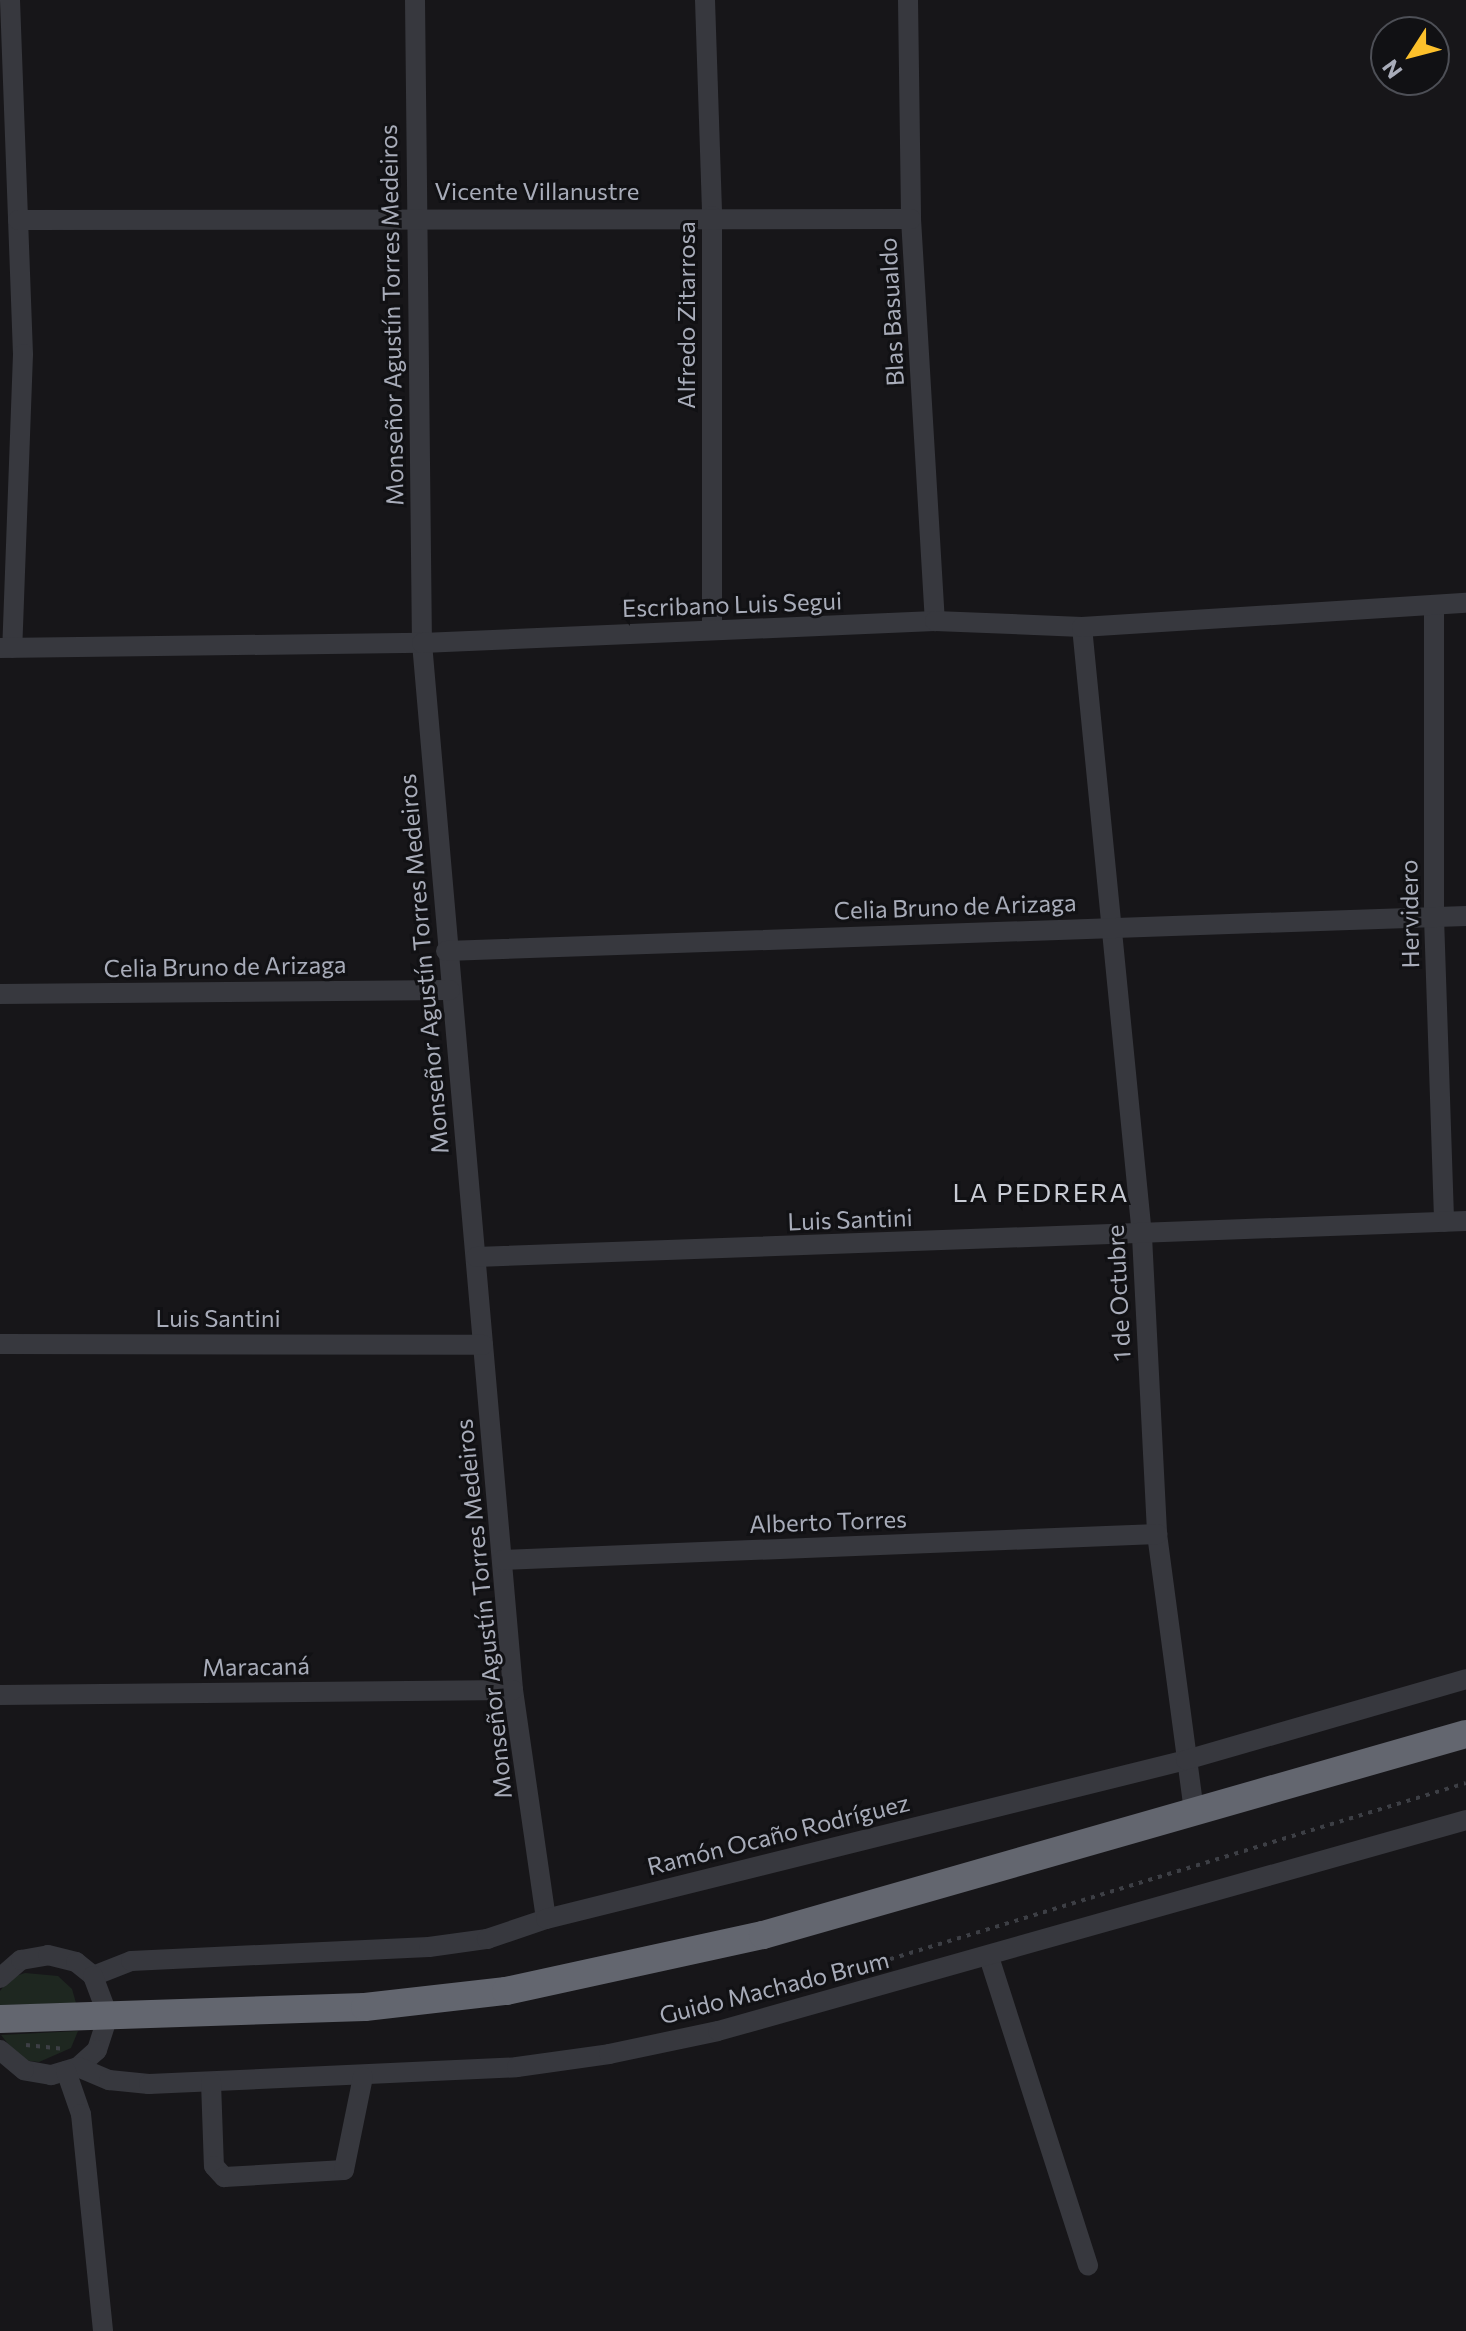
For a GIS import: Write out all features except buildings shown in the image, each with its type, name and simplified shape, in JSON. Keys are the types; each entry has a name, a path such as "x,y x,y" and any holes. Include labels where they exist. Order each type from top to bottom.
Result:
{"highway":[{"path":"0,2019 365,2007 506,1991 763,1935 1466,1734"}],"street":[{"path":"6,648 23,354 9,262 18,220 10,0"},
{"name":"Monseñor Agustín Torres Medeiros","path":"415,0 422,643 446,951 513,1690 546,1919"},
{"name":"Alfredo Zitarrosa","path":"705,0 712,216 712,630"},
{"name":"Blas Basualdo","path":"908,0 911,219 935,621"},
{"name":"Vicente Villanustre","path":"18,220 712,216 911,219"},
{"name":"Escribano Luis Segui","path":"6,648 422,643 935,621 1082,627 1466,603"},
{"name":"Hervidero","path":"1434,605 1434,917 1444,1222"},
{"name":"1 de Octubre","path":"1082,627 1142,1236 1157,1534 1194,1812"},
{"name":"Celia Bruno de Arizaga","path":"446,951 1466,916"},
{"name":"Celia Bruno de Arizaga","path":"0,994 450,990"},
{"name":"Luis Santini","path":"476,1257 1142,1236 1466,1221"},
{"name":"Luis Santini","path":"0,1344 483,1345"},
{"name":"Alberto Torres","path":"502,1560 1157,1534"},
{"name":"Ramón Ocaño Rodríguez","path":"93,1976 131,1961 429,1947 487,1939 546,1919 1186,1760 1466,1679"},
{"name":"Maracaná","path":"0,1695 513,1690"},
{"name":"Guido Machado Brum","path":"5,2054 24,2070 51,2075 78,2065 109,2080 211,2082 363,2077 517,2067 609,2054 718,2031 1464,1827"},
{"path":"0,1961 48,1955 76,1962 93,1976 105,1998 108,2016 104,2035 78,2065 103,2331"},
{"path":"989,1957 1088,2266"},
{"path":"0,1978 21,1960"},
{"path":"211,2082 214,2166 224,2177 344,2170 363,2077"}],"path":[{"path":"866,1966 1466,1783"},
{"path":"5,2054 55,2045 78,2065"}],"shaded area":[{"path":"25,1973 58,1976 72,1989 76,2003 0,2005 0,1991 10,1978"},
{"path":"78,2031 71,2048 39,2062 21,2060 1,2035"}],"district":[{"name":"LA PEDRERA","path":"1041,1192"}]}
